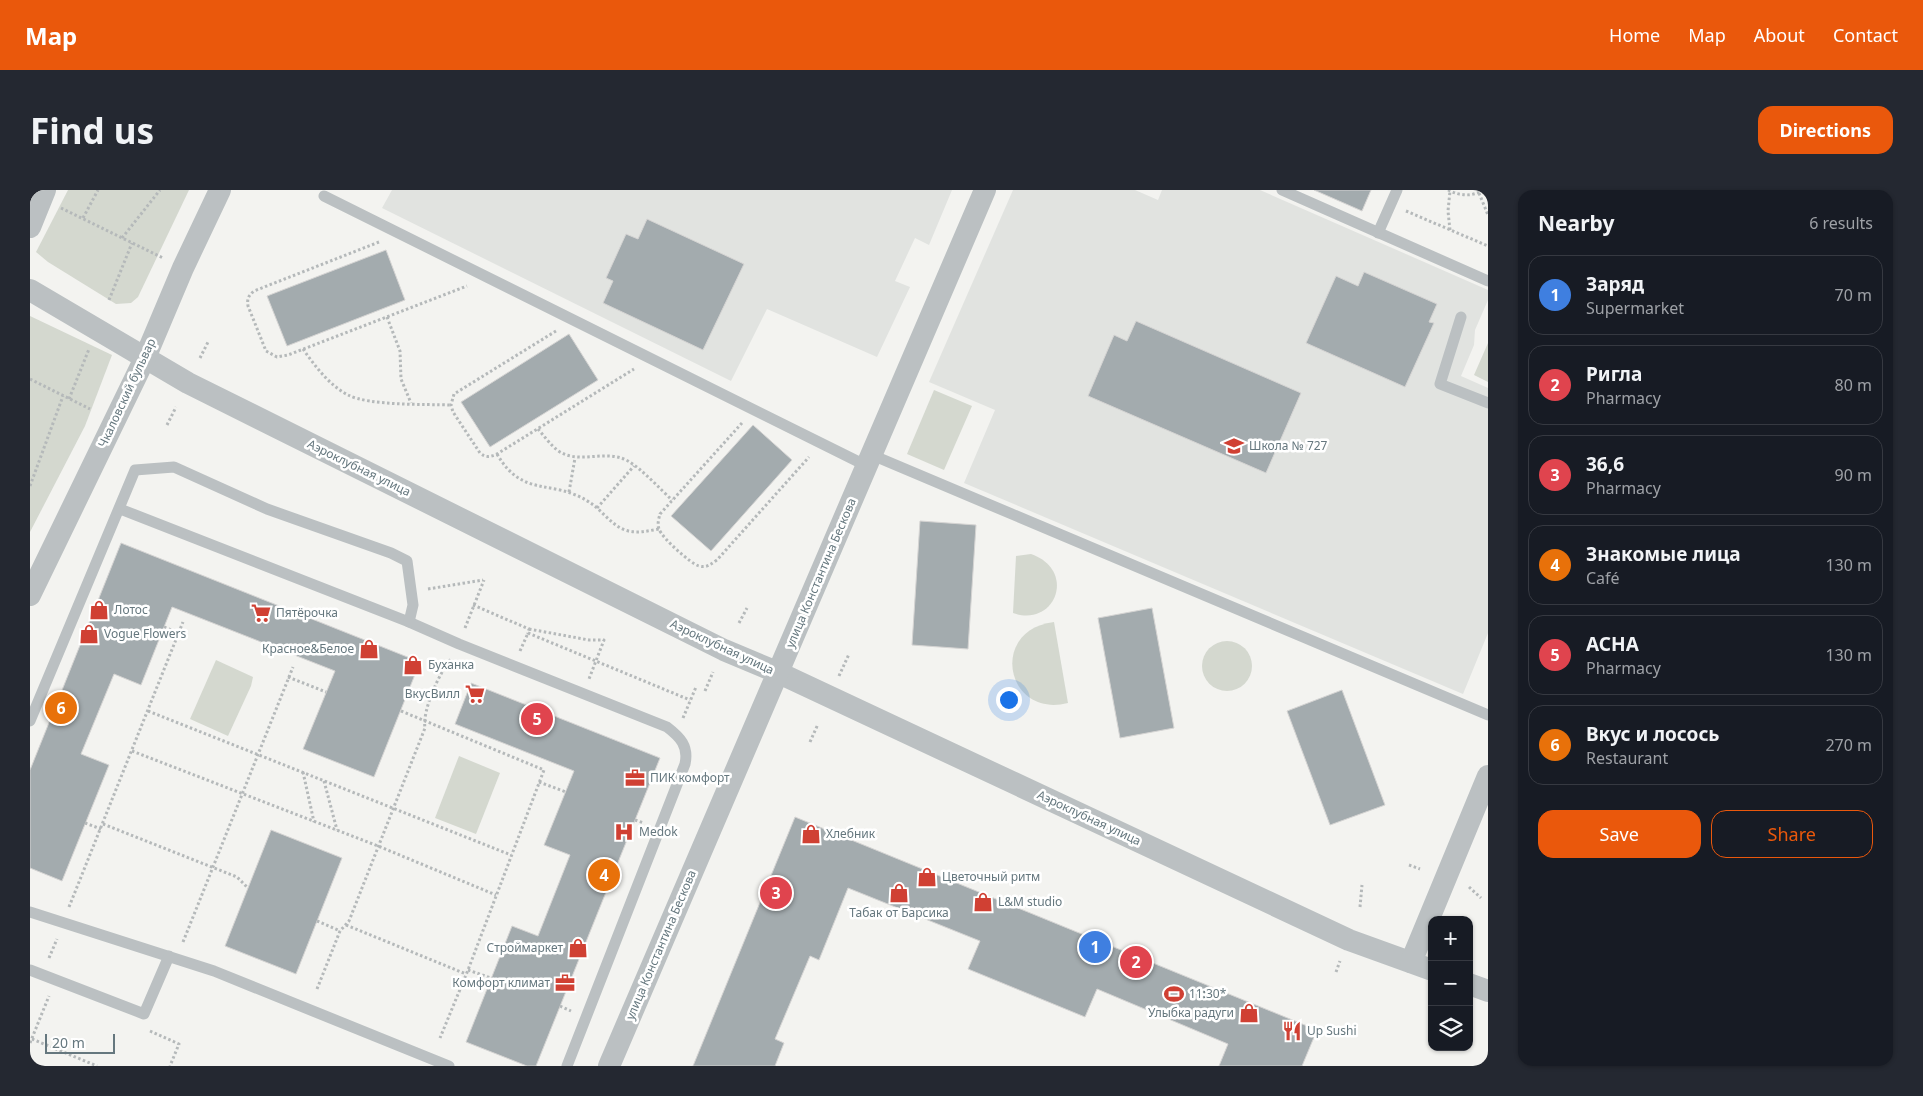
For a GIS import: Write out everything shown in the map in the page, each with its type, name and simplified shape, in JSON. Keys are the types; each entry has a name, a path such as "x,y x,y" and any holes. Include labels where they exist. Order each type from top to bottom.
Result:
{"street":[{"name":"Чкаловский бульвар","path":"30,595 145,358 183,268 220,190"},
{"name":"улица Константина Бескова","path":"610,1066 984,190"},
{"path":"30,227 51,198"},
{"name":"Аэроклубная улица","path":"30,290 188,383 715,646 779,673 1350,940 1422,966"},
{"path":"1422,966 1488,776"},
{"path":"1473,985 1488,991"}],"lane":[{"path":"1282,190 1488,281"},
{"path":"1378,232 1397,190"},
{"path":"324,196 821,443 869,460 1488,716"},
{"path":"1461,317 1440,384 1488,404"},
{"path":"30,721 135,470 174,467 268,509 391,553 407,561 413,605 409,622"},
{"path":"120,509 409,622 459,644 667,727 682,739 687,755 686,764 567,1066"},
{"path":"30,912 214,971 449,1066"},
{"path":"30,970 144,1014 169,956"}],"path":[{"path":"83,218 98,190"},
{"path":"122,238 160,190"},
{"path":"1450,230 1448,211 1449,191 1470,195 1483,190"},
{"path":"1479,192 1488,215"},
{"path":"51,198 83,218 163,258"},
{"path":"1390,205 1488,246"},
{"path":"401,234 250,294 247,300 248,306 266,351 277,357 288,355 488,278"},
{"path":"109,300 132,243"},
{"path":"387,317 400,351 401,379 411,403"},
{"path":"574,320 454,394 451,405 453,412 480,453 489,458 497,454 652,358"},
{"path":"200,358 208,342"},
{"path":"69,399 92,344"},
{"path":"302,349 332,384 348,395 363,401 451,405"},
{"path":"30,379 90,409"},
{"path":"30,486 62,396"},
{"path":"167,425 176,407"},
{"path":"754,409 660,514 658,521 659,529 666,539 693,564 700,567 708,566 717,560 821,443"},
{"path":"538,429 556,449 575,458 592,458 608,455 627,461 672,500"},
{"path":"497,454 505,468 522,481 569,492 588,501 623,530 638,532 659,529"},
{"path":"569,492 575,458"},
{"path":"597,508 634,466"},
{"path":"317,989 340,931 349,921 394,808 425,728 423,719 443,668 459,644 484,580 412,591"},
{"path":"473,606 529,629 589,640 604,640 597,658"},
{"path":"739,623 747,608"},
{"path":"75,893 183,622"},
{"path":"164,627 179,633"},
{"path":"529,629 528,633 690,700"},
{"path":"838,679 849,654"},
{"path":"185,936 293,667"},
{"path":"705,691 714,672"},
{"path":"288,677 326,692"},
{"path":"676,734 696,687"},
{"path":"148,711 512,855"},
{"path":"401,711 544,770 440,1038"},
{"path":"810,742 818,724"},
{"path":"132,751 378,846 496,895"},
{"path":"303,772 314,822"},
{"path":"324,780 337,830"},
{"path":"539,782 566,792"},
{"path":"86,823 101,829"},
{"path":"103,824 236,877 248,888"},
{"path":"1409,865 1420,869"},
{"path":"1360,907 1362,886"},
{"path":"1469,888 1481,898"},
{"path":"317,921 340,931"},
{"path":"346,925 467,972 491,978"},
{"path":"1336,972 1343,955"},
{"path":"51,991 31,1041 97,1066"},
{"path":"147,1030 179,1044 170,1066"},
{"path":"82,1066 85,1061"}],"shaded area":[{"path":"68,190 189,190 138,297 131,303 116,304 48,262 36,252"},
{"path":"392,190 952,190 929,245 915,238 895,281 910,287 877,357 767,309 731,381 382,208"},
{"name":"Школа № 727","path":"1013,190 1135,190 1158,200 1162,190 1260,190 1488,290 1488,300 1475,330 1474,345 1461,376 1488,388 1488,633 1463,694 964,483 995,410 929,382"},
{"path":"30,316 112,355 85,426 30,532"},
{"path":"1488,343 1488,382 1474,375"},
{"path":"934,390 972,406 944,470 907,454"},
{"path":"1031,554 1045,562 1054,572 1057,584 1055,595 1050,605 1040,612 1028,615 1013,613 1016,556"},
{"path":"1054,622 1068,703 1047,704 1030,698 1019,687 1013,672 1013,655 1020,640 1033,628"},
{"path":"1222,641 1232,641 1245,648 1252,661 1252,671 1245,684 1232,691 1222,691 1213,687 1206,680 1202,671 1202,661 1206,652 1213,645"},
{"path":"216,660 253,677 251,686 228,736 190,719"},
{"path":"459,756 500,773 476,834 435,818"}],"building":[{"path":"1314,190 1371,190 1362,211"},
{"path":"647,219 744,264 703,350 603,303 613,281 606,278 626,234 638,239"},
{"path":"386,250 405,300 287,346 267,296"},
{"path":"1364,272 1437,304 1429,322 1434,323 1405,387 1306,343 1336,276 1358,286"},
{"path":"1136,321 1301,393 1266,473 1088,396 1114,335 1127,341"},
{"path":"569,334 598,380 490,447 461,402"},
{"path":"753,425 792,460 711,551 671,516"},
{"path":"920,521 976,525 968,649 912,645"},
{"path":"121,543 420,662 374,777 303,749 335,671 172,607 141,685 114,674 81,754 109,765 62,881 30,868 30,770"},
{"path":"1152,608 1174,728 1120,738 1098,618"},
{"path":"471,683 660,758 536,1066 527,1066 466,1042 512,926 538,936 570,855 544,845 574,771 455,724"},
{"path":"1342,690 1385,805 1330,825 1287,711"},
{"path":"795,817 1317,1030 1302,1066 1219,1066 1228,1044 1097,989 1085,1017 968,969 980,941 848,888 819,960 810,956 775,1039 784,1043 775,1066 693,1066"},
{"path":"271,830 342,858 296,974 225,946"}],"place":[{"name":"Школа № 727","path":"1234,446"},
{"name":"Лотос","path":"99,610"},
{"name":"Пятёрочка","path":"261,613"},
{"name":"Vogue Flowers","path":"89,634"},
{"name":"Красное&Белое","path":"369,649"},
{"name":"Буханка","path":"413,665"},
{"name":"ВкусВилл","path":"475,694"},
{"name":"Вкус и лосось","path":"61,708"},
{"name":"АСНА","path":"537,719"},
{"name":"ПИК комфорт","path":"635,778"},
{"name":"Medok","path":"624,832"},
{"name":"Хлебник","path":"811,834"},
{"name":"Знакомые лица","path":"604,875"},
{"name":"Цветочный ритм","path":"927,877"},
{"name":"36,6","path":"776,893"},
{"name":"Табак от Барсика","path":"899,893"},
{"name":"L&M studio","path":"983,902"},
{"name":"Заряд","path":"1095,947"},
{"name":"Строймаркет","path":"578,948"},
{"name":"Ригла","path":"1136,962"},
{"name":"Комфорт климат","path":"565,983"},
{"name":"11:30*","path":"1174,994"},
{"name":"Улыбка радуги","path":"1249,1013"},
{"name":"Up Sushi","path":"1292,1031"}]}
